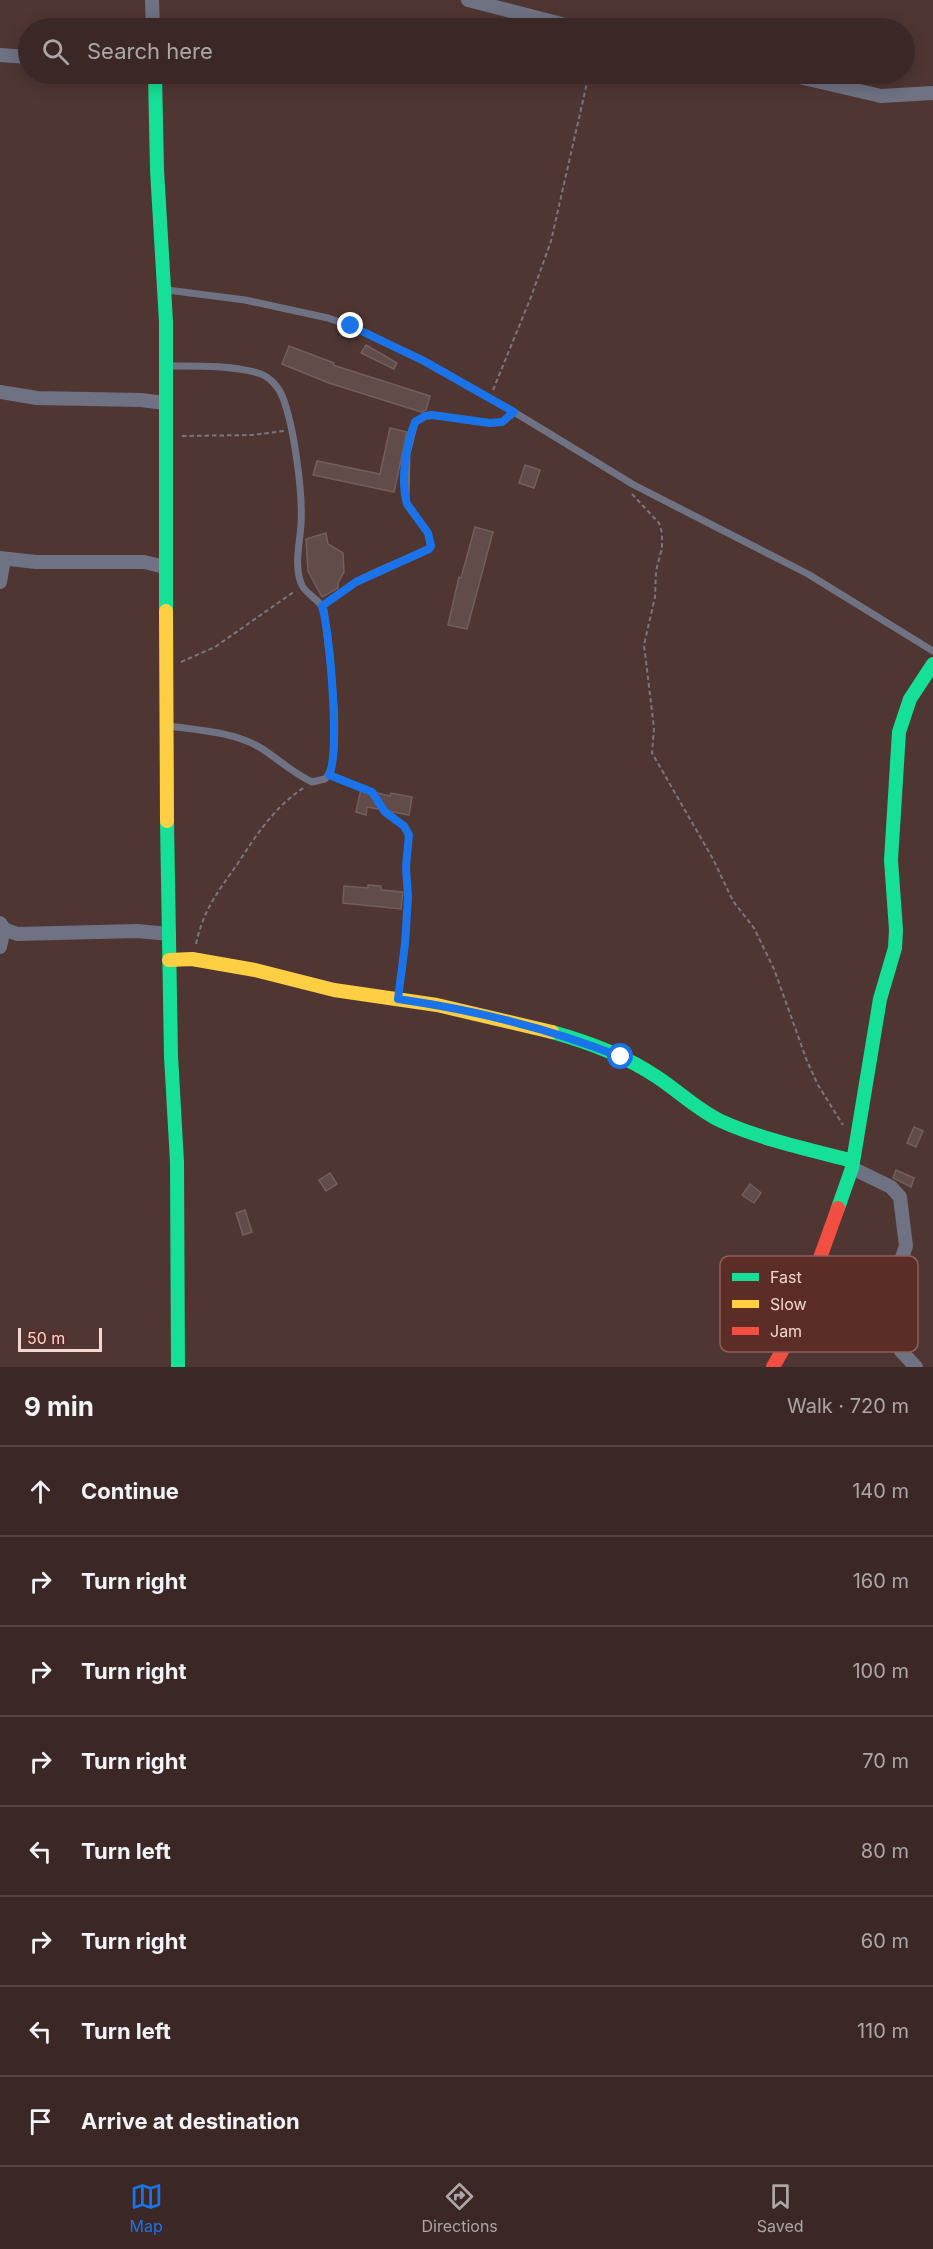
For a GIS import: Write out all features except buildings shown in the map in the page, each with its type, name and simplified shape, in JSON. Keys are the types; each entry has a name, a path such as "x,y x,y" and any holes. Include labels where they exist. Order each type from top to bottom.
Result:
{"street":[{"path":"152,0 153,18"},
{"path":"468,0 538,18"},
{"path":"0,55 18,56"},
{"path":"154,84 166,366 166,725 171,1056 177,1162 178,1367"},
{"path":"829,84 881,96 933,93"},
{"path":"0,392 38,398 141,400 165,403"},
{"path":"0,582 2,559 70,563 144,562 165,567"},
{"path":"820,1256 853,1165 880,999 895,948 896,930 891,861 899,732 910,699 933,664"},
{"path":"0,947 2,926 17,934 137,930 169,934"},
{"path":"169,960 192,959 255,970 334,990 437,1005 505,1019 578,1039 621,1057 655,1075 720,1121 853,1165 891,1187 900,1197 906,1246 903,1256"},
{"path":"773,1367 782,1352"},
{"path":"902,1352 916,1367"}],"lane":[{"path":"164,289 245,300 328,318 393,345 514,412 634,485 808,574 933,651"},
{"path":"166,366 212,366 259,373 270,380 280,392 296,461 301,510 298,567 303,586 322,606 335,723 334,752 329,775 320,782 312,782 259,747 238,738 166,725"},
{"path":"322,606 356,582 429,549 431,546 428,533 407,504 406,498 407,454 415,422 432,415 490,423 502,422 514,412"}],"path":[{"path":"490,399 551,241 587,84"},
{"path":"165,440 188,434 252,435 290,430"},
{"path":"625,489 659,523 663,533 656,571 655,597 644,645 654,728 652,753 713,859 733,901 746,916 759,938 774,969 807,1061 843,1126"},
{"path":"166,670 174,664 215,647 303,586"},
{"path":"329,775 372,792 385,812 404,826 409,835 406,867 408,897 405,944 398,999"},
{"path":"192,959 211,900 221,884 271,815 289,797 312,782"}],"traffic: fast":[{"path":"155,84 157,170 166,322 166,611"},
{"path":"838,1208 852,1168 880,999 895,948 896,930 891,860 899,732 910,699 933,664"},
{"path":"167,821 171,1056 177,1162 178,1367"},
{"path":"552,1032 620,1056 657,1077 721,1121 769,1139 853,1161"}],"traffic: slow":[{"path":"166,611 167,821"},
{"path":"169,960 192,959 255,970 334,990 437,1005 552,1032"}],"traffic: jam":[{"path":"821,1256 838,1208"},
{"path":"773,1367 782,1352"}],"route":[{"path":"351,326 424,361 514,412 502,422 490,423 432,415 415,422 407,454 406,498 407,504 428,533 431,546 429,549 356,582 322,606 335,723 334,752 329,775 369,789 385,812 400,822 409,835 406,867 408,897 405,944 398,999 517,1022 578,1039 621,1057"}]}
